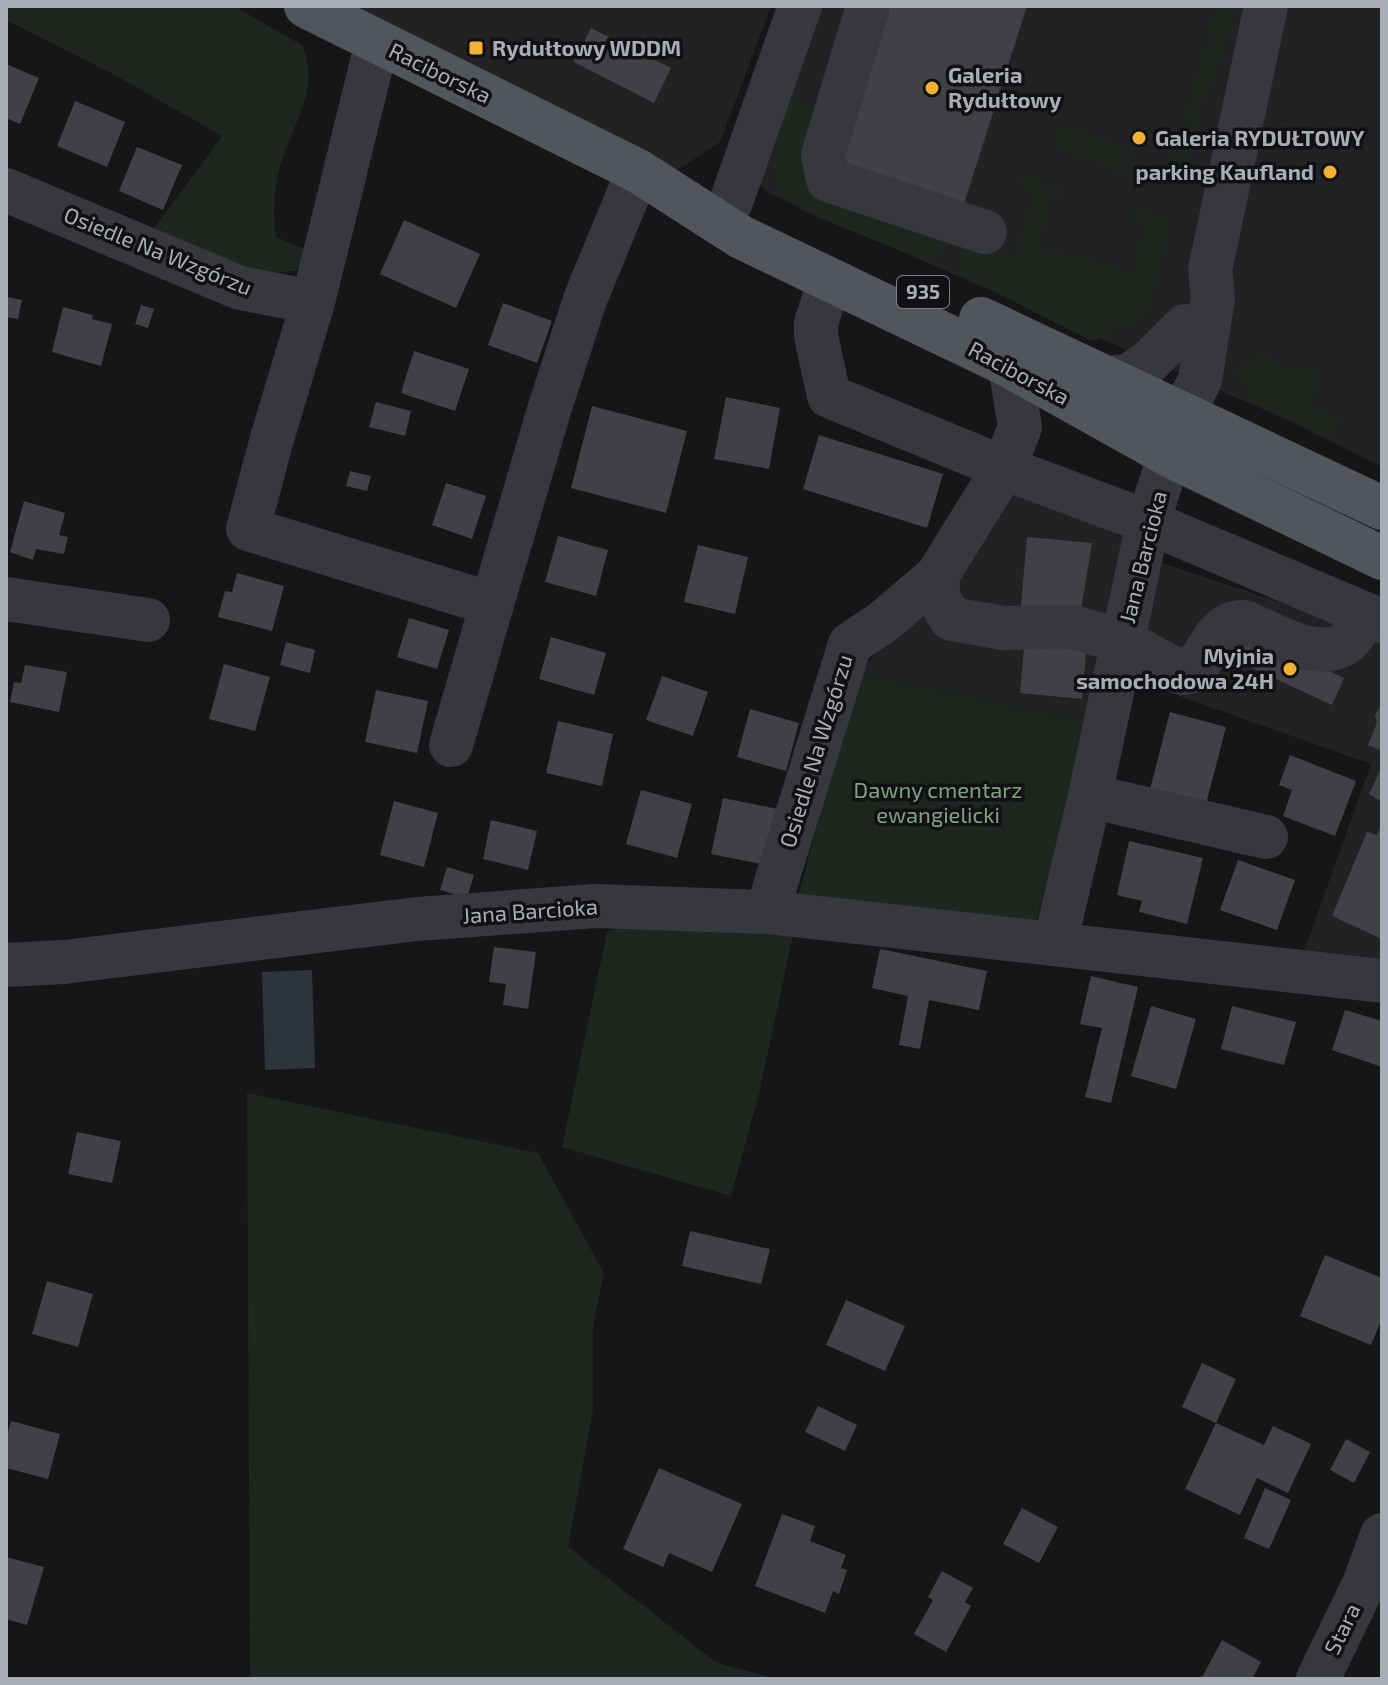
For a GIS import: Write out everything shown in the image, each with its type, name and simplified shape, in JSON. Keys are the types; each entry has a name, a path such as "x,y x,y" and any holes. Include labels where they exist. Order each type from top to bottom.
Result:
{"main road":[{"name":"Raciborska","path":"306,6 649,177 741,237 1010,366 1171,456 1382,558"},
{"name":"Raciborska","path":"649,177 731,202 1382,508"}],"street":[{"path":"731,202 800,6"},
{"path":"868,6 823,155 828,180 985,232"},
{"path":"1183,414 1169,381 1194,293 1210,270 1266,6"},
{"path":"377,42 313,302 248,529 492,604"},
{"path":"777,71 839,97"},
{"path":"451,745 550,407 586,297 649,177"},
{"name":"Osiedle Na Wzgórzu","path":"6,190 240,288 313,302"},
{"name":"Jana Barcioka","path":"1055,943 1090,796 1148,522 1183,414 1200,380 1213,298 1210,270"},
{"path":"830,280 816,323 829,396 1004,468 1148,522 1374,618 1348,641 1327,651 1306,648 1245,622 1234,622 1218,631 1193,671 1182,673 1122,641 1073,627 1004,628 951,619 939,599 937,576"},
{"path":"1107,378 1128,376 1148,363 1185,326"},
{"name":"Osiedle Na Wzgórzu","path":"767,912 850,644 883,622 937,576 1004,468 1020,427 1010,366"},
{"path":"6,599 148,620"},
{"path":"1090,796 1266,837"},
{"name":"Jana Barcioka","path":"6,965 64,962 417,919 595,906 767,912 1382,981"},
{"name":"Stara","path":"1318,1679 1364,1584 1382,1535"}],"shaded area":[{"path":"306,6 771,6 720,142 659,182"},
{"path":"819,6 1382,6 1382,467 1290,421 772,195 757,183"},
{"path":"1015,487 1089,518 1165,564 1382,636 1382,966 1302,957 1371,764 1168,692 1107,665 1094,722 857,673 882,648"},
{"path":"312,970 315,1068 265,1070 262,972"}],"green space":[{"path":"6,6 234,6 303,46 307,62 307,90 280,168 274,207 276,237 308,250 296,271 248,274 149,235 222,136 113,74 6,20"},
{"path":"1240,6 1199,119 1183,185 1177,188 1168,186 1164,179 1216,7"},
{"path":"794,97 812,107 818,127 948,236 937,266 806,212 782,197 774,171 780,116"},
{"path":"1064,126 1121,145 1138,158 1134,168 1120,174 1056,149 1051,132"},
{"path":"1021,173 1064,187 1071,199 1051,197 1040,244 1132,272 1144,227 1130,220 1135,207 1173,219 1148,318 1092,341 957,273 963,239 1013,255 1032,196 1014,180"},
{"path":"1269,349 1267,361 1322,372 1312,407 1342,416 1333,440 1258,406 1249,398 1233,367"},
{"name":"Dawny cmentarz ewangielicki","path":"857,673 1094,722 1035,925 798,897"},
{"path":"627,925 795,925 759,1094 731,1196 562,1147 607,932"},
{"path":"247,1093 538,1153 604,1273 593,1325 593,1409 568,1547 717,1663 777,1679 250,1679"}],"building":[{"name":"Galeria Rydułtowy","path":"889,6 1027,6 962,210 836,169"},
{"path":"591,28 671,68 654,103 574,62"},
{"path":"6,64 39,78 20,124 6,118"},
{"path":"75,101 125,122 107,167 57,146"},
{"path":"137,147 182,165 163,210 119,191"},
{"path":"404,220 480,254 456,308 380,274"},
{"path":"8,297 22,300 18,319 6,317"},
{"path":"503,303 552,321 537,363 488,345"},
{"path":"141,305 154,309 148,328 135,324"},
{"path":"63,307 112,324 101,366 52,352"},
{"path":"414,351 469,369 455,411 401,393"},
{"path":"726,397 780,408 769,469 714,459"},
{"path":"376,402 411,411 405,436 369,427"},
{"path":"592,406 687,431 666,513 571,488"},
{"path":"819,435 943,474 927,528 803,489"},
{"path":"350,471 371,476 367,491 346,486"},
{"path":"446,483 486,496 472,539 432,525"},
{"path":"24,501 65,513 59,535 68,537 64,554 36,549 33,560 10,552"},
{"path":"558,536 608,550 596,596 545,582"},
{"path":"1027,537 1092,543 1079,622 1020,616"},
{"path":"698,545 748,557 735,614 684,602"},
{"path":"237,573 284,586 272,631 218,617 225,591 232,592"},
{"path":"409,618 449,630 437,669 397,657"},
{"name":"Myjnia samochodowa 24H","path":"1249,634 1344,678 1332,705 1237,661"},
{"path":"551,637 606,653 594,695 539,679"},
{"path":"1025,637 1087,643 1082,699 1020,693"},
{"path":"286,642 315,650 310,673 280,665"},
{"path":"224,664 270,677 255,731 209,719"},
{"path":"25,665 67,672 59,712 10,702 14,682 21,683"},
{"path":"662,676 708,692 693,736 646,720"},
{"path":"376,690 428,701 417,753 365,742"},
{"path":"1382,703 1382,751 1368,745 1377,723 1375,715"},
{"path":"750,709 799,723 786,771 737,757"},
{"path":"1170,712 1226,727 1205,808 1149,793"},
{"path":"558,721 613,734 602,786 546,773"},
{"path":"1290,755 1356,781 1335,836 1283,816 1292,790 1279,785"},
{"path":"1382,767 1382,802 1369,794"},
{"path":"641,790 692,804 677,858 626,844"},
{"path":"723,798 778,809 767,865 711,854"},
{"path":"394,801 438,813 424,867 380,855"},
{"path":"491,820 537,831 528,870 483,859"},
{"path":"1382,822 1382,939 1332,916 1367,832 1377,835"},
{"path":"1129,841 1203,858 1187,924 1139,912 1142,901 1117,895"},
{"path":"1238,860 1295,880 1277,930 1220,910"},
{"path":"447,867 474,875 467,898 440,890"},
{"path":"494,947 536,952 528,1009 503,1005 506,984 489,982"},
{"path":"880,949 987,971 979,1010 929,1000 920,1049 899,1045 908,996 872,988"},
{"path":"1091,976 1138,987 1111,1103 1085,1097 1102,1028 1080,1024"},
{"path":"1151,1006 1196,1019 1176,1089 1131,1076"},
{"path":"1232,1006 1296,1022 1284,1065 1221,1049"},
{"path":"1345,1010 1382,1021 1382,1067 1332,1050"},
{"path":"77,1132 121,1141 112,1183 68,1174"},
{"path":"690,1231 770,1249 761,1284 682,1266"},
{"path":"1325,1255 1382,1278 1382,1318 1371,1345 1300,1316"},
{"path":"47,1281 93,1294 78,1347 32,1334"},
{"path":"846,1300 905,1326 885,1371 826,1345"},
{"path":"1202,1363 1236,1379 1216,1423 1182,1407"},
{"path":"818,1406 857,1425 845,1451 805,1432"},
{"path":"11,1421 60,1434 48,1479 6,1468 6,1439"},
{"path":"1216,1423 1264,1445 1273,1426 1311,1444 1288,1493 1257,1478 1240,1515 1185,1489"},
{"path":"1346,1439 1370,1452 1354,1483 1330,1470"},
{"path":"659,1468 742,1504 712,1572 669,1553 663,1567 623,1549"},
{"path":"1265,1488 1291,1500 1269,1549 1244,1538"},
{"path":"1022,1508 1058,1527 1039,1563 1003,1544"},
{"path":"782,1514 815,1526 810,1541 846,1555 841,1568 847,1570 839,1594 833,1591 825,1613 755,1586"},
{"path":"6,1557 44,1567 27,1625 6,1619"},
{"path":"942,1571 973,1588 965,1602 971,1606 946,1652 914,1634 933,1600 928,1597"},
{"path":"1222,1640 1261,1662 1252,1679 1201,1679"}],"place":[{"name":"Rydułtowy WDDM","path":"476,48"},
{"name":"Galeria Rydułtowy","path":"932,88"},
{"name":"Galeria RYDUŁTOWY","path":"1139,138"},
{"name":"parking Kaufland","path":"1330,172"},
{"name":"Myjnia samochodowa 24H","path":"1290,669"}]}
